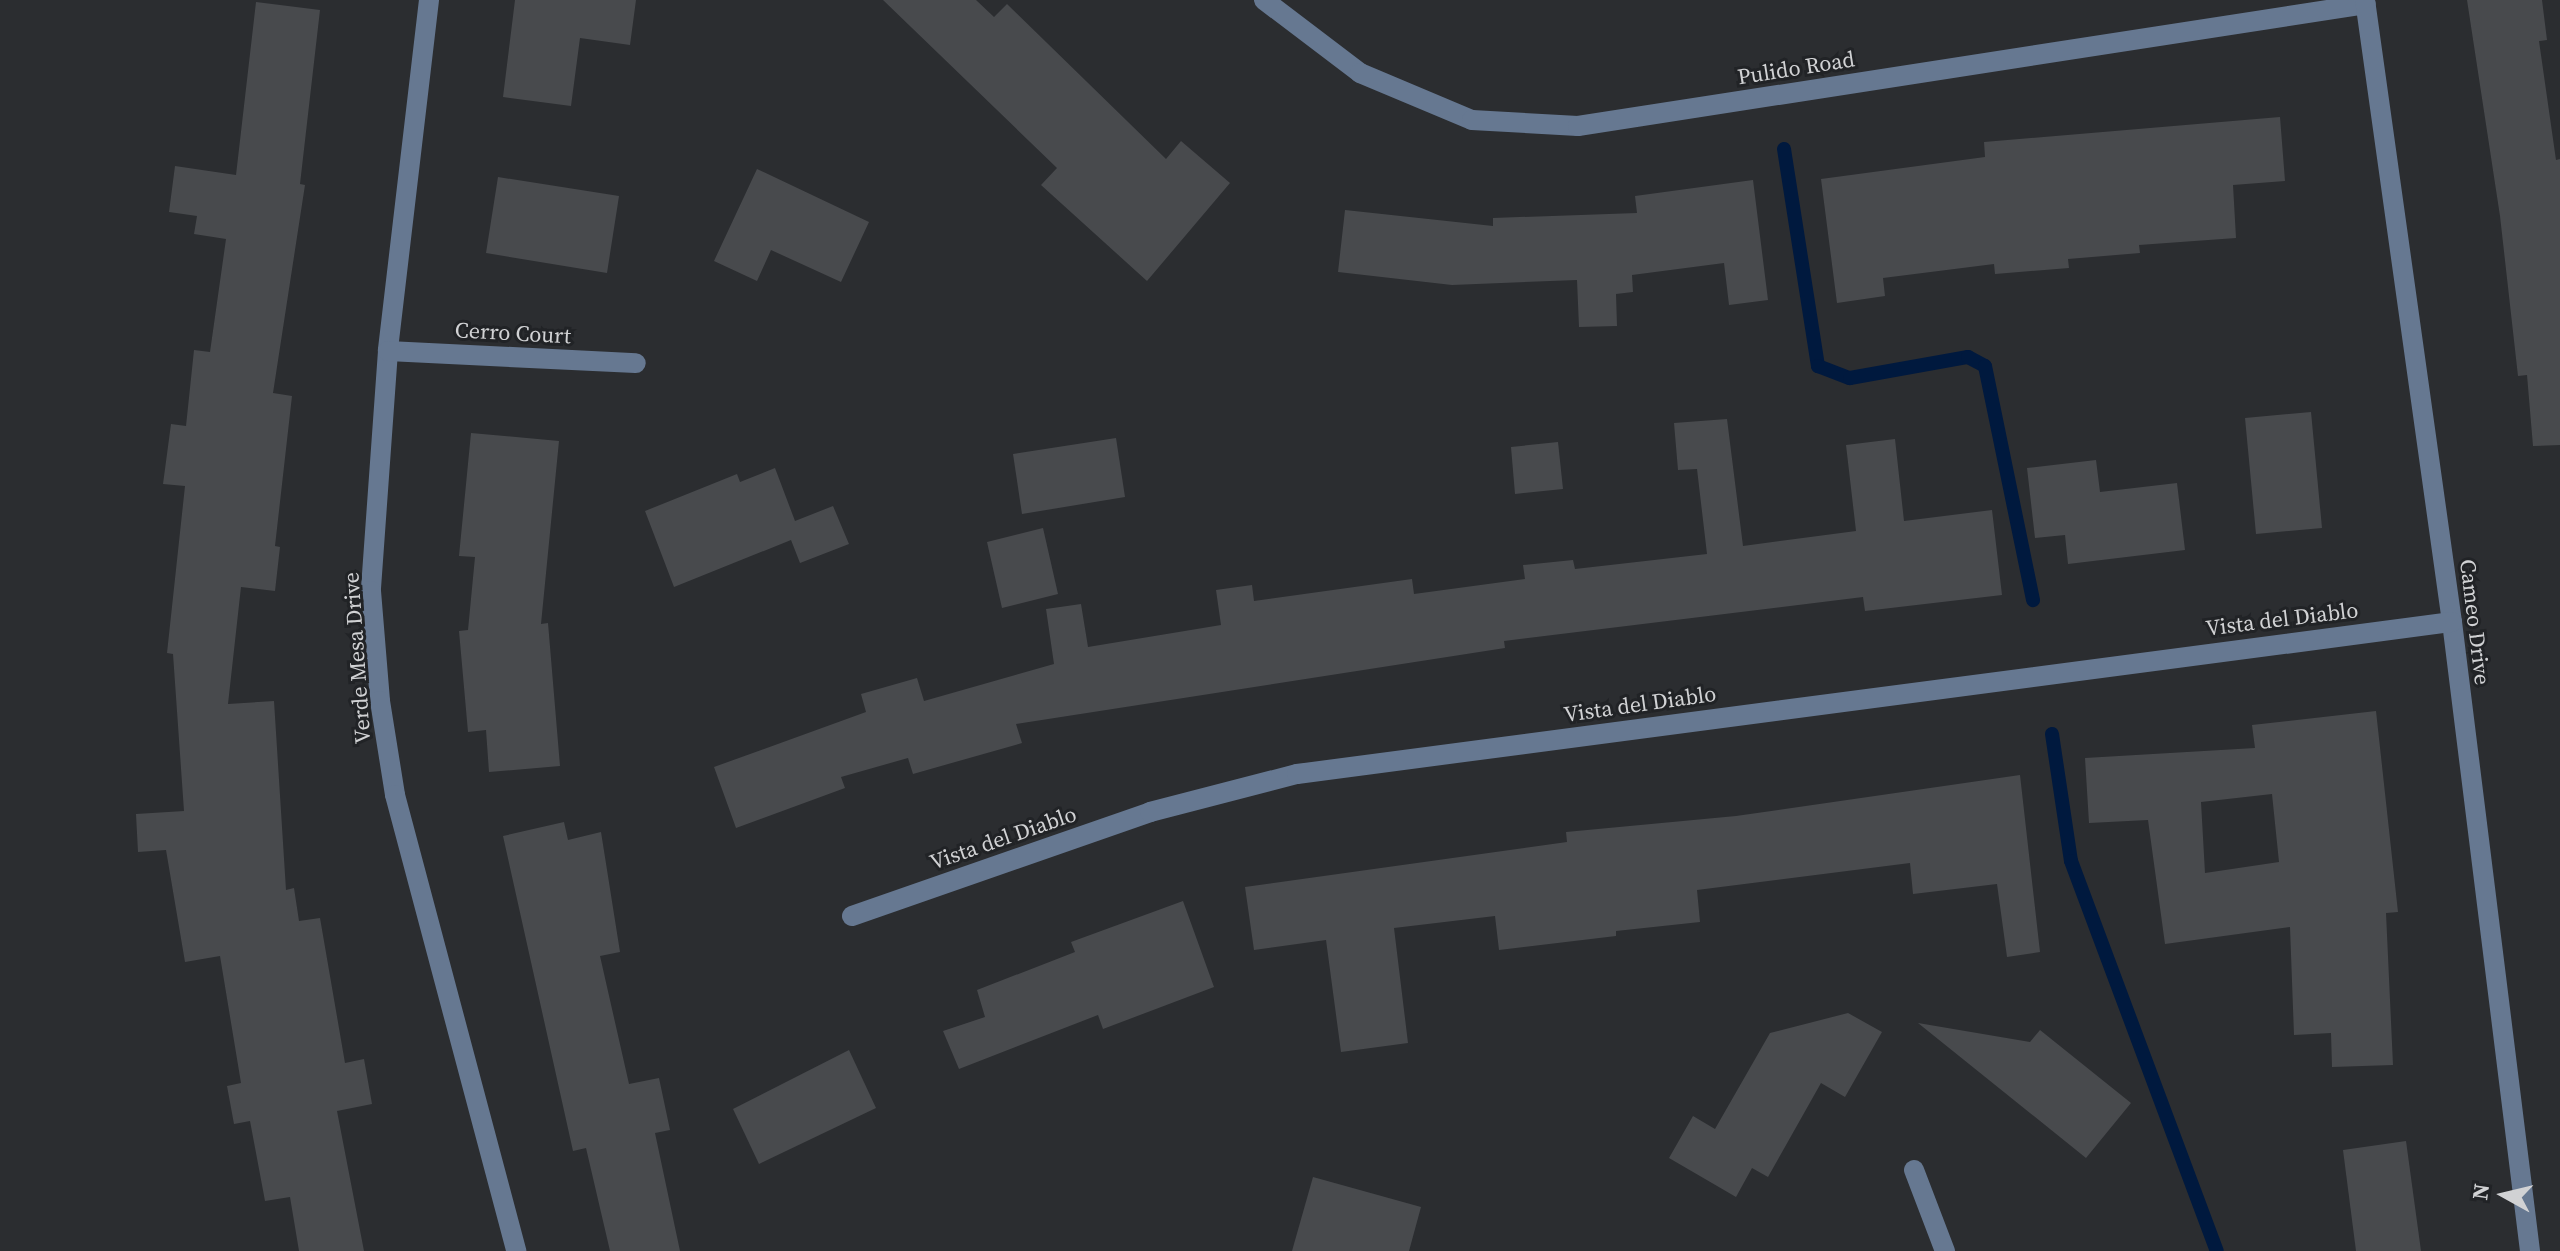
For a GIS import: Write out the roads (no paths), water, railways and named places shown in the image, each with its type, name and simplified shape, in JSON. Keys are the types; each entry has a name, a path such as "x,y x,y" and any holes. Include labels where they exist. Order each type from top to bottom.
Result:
{"street":[{"name":"Verde Mesa Drive","path":"429,0 388,351 371,591 380,701 395,795 516,1251"},
{"name":"Pulido Road","path":"1264,0 1360,73 1472,120 1578,126 2366,2"},
{"name":"Cameo Drive","path":"2366,2 2452,622 2530,1251"},
{"name":"Cerro Court","path":"388,351 636,363"},
{"name":"Vista del Diablo","path":"852,916 1150,812 1297,774 2452,622"},
{"path":"1914,1170 1945,1251"}],"waterway":[{"path":"1784,149 1818,366 1850,378 1968,357 1985,366 2033,600"},
{"path":"2052,734 2071,861 2217,1251"}]}
